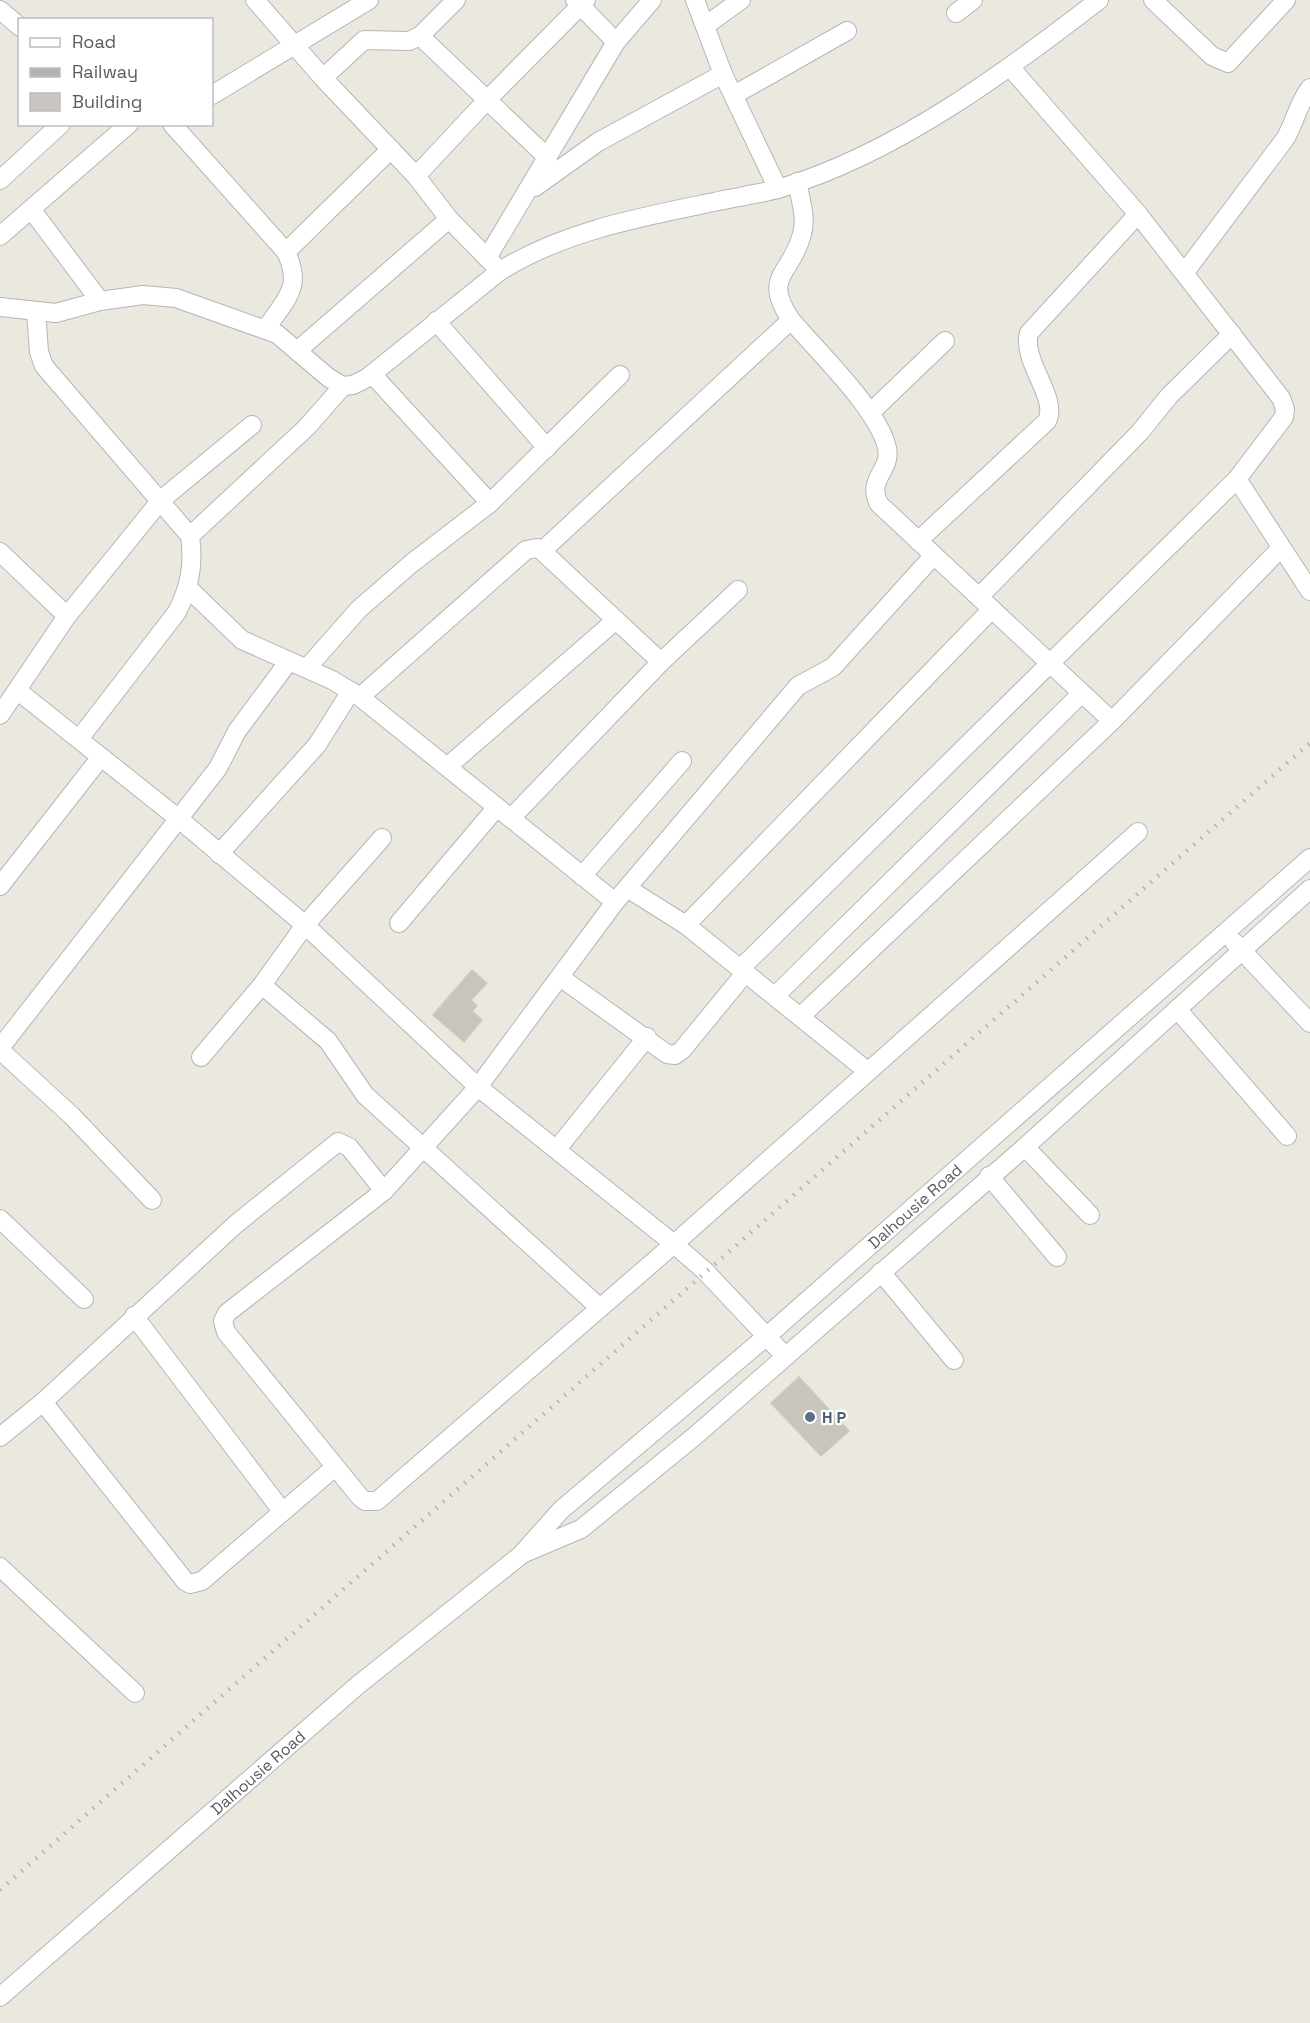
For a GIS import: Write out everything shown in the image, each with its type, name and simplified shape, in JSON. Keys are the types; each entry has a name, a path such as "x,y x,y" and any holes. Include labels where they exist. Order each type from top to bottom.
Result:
{"street":[{"path":"255,0 323,78 417,176 449,219 493,264"},
{"path":"213,94 369,0"},
{"path":"323,78 364,40 409,41 420,36 456,0"},
{"path":"190,536 307,427 343,386 352,385 372,374 436,321 493,264 527,192 616,42 652,0"},
{"path":"695,0 723,74 778,189"},
{"path":"705,26 741,0"},
{"path":"956,13 973,0"},
{"path":"493,264 621,221 778,189 860,156 894,139 1010,68 1099,0"},
{"path":"1153,0 1212,56 1228,63 1286,0"},
{"path":"417,176 581,2 616,42"},
{"path":"0,10 18,25"},
{"path":"734,95 847,31"},
{"path":"420,36 548,158"},
{"path":"560,977 647,1037 667,1054 679,1053 743,970 1237,479 1279,426 1285,409 1281,398 1138,214 1010,68"},
{"path":"527,192 598,142 723,74"},
{"path":"1185,272 1285,139 1294,123 1302,98 1310,88"},
{"path":"0,180 59,126"},
{"path":"0,236 127,126"},
{"path":"174,126 286,252 295,270 294,281 266,329"},
{"path":"286,252 391,148"},
{"path":"797,182 804,223 802,235 777,289 779,302 791,320 879,425 888,450 887,462 875,483 874,495 888,514 1112,721"},
{"path":"31,209 100,301"},
{"path":"918,541 1047,421 1050,409 1030,354 1029,333 1138,214"},
{"path":"297,351 449,219"},
{"path":"0,307 56,313 100,301 143,295 176,298 278,334 343,386"},
{"path":"36,312 39,352 44,366 190,536 192,552 189,589 177,612 79,739"},
{"path":"542,551 791,320"},
{"path":"436,321 547,448"},
{"path":"686,925 985,603 1140,432 1169,396 1232,334"},
{"path":"870,413 945,341"},
{"path":"372,374 490,503"},
{"path":"307,668 375,595 490,503 620,375"},
{"path":"0,715 67,616 161,500 252,425"},
{"path":"1237,479 1280,549 1310,591"},
{"path":"219,854 317,745 356,694 526,550 537,548 542,551 661,662"},
{"path":"801,1016 1112,721 1280,549"},
{"path":"0,552 67,616"},
{"path":"934,555 833,667 798,686 615,902 478,1087 421,1147 384,1191 227,1313 223,1321 226,1332 360,1497 365,1501 377,1501 674,1244 866,1070 1138,832"},
{"path":"189,589 242,640 307,668 356,694 615,902"},
{"path":"399,923 504,813 738,590"},
{"path":"447,767 616,620"},
{"path":"152,1200 79,1123 0,1049 218,768 237,731 289,661"},
{"path":"18,691 179,819 305,925 478,1087 674,1244 705,1271 785,1356"},
{"path":"776,995 1082,693"},
{"path":"0,886 101,757"},
{"path":"582,876 682,761"},
{"path":"201,1058 262,986 305,925 382,838"},
{"name":"Dalhousie Road","path":"0,1997 357,1685 521,1555 561,1510 766,1335 1310,858"},
{"path":"627,888 686,925 776,995 866,1070"},
{"name":"Dalhousie Road","path":"521,1555 581,1529 696,1436 1024,1147 1241,949 1307,898"},
{"path":"1224,933 1310,1023"},
{"path":"262,986 327,1041 365,1095 600,1308"},
{"path":"1177,1009 1287,1136"},
{"path":"556,1149 647,1037"},
{"path":"0,1437 43,1402 236,1224 338,1142 349,1147 384,1191"},
{"path":"1024,1147 1089,1215"},
{"path":"989,1176 1057,1257"},
{"path":"0,1219 84,1299"},
{"path":"881,1272 954,1360"},
{"path":"134,1317 282,1511"},
{"path":"43,1402 185,1581 190,1584 202,1581 335,1467"},
{"path":"0,1567 135,1694"}],"building":[{"path":"472,970 487,983 471,1000 477,1006 472,1011 482,1020 464,1042 433,1015"},
{"name":"H P","path":"799,1377 849,1431 821,1456 771,1403"}],"railway":[{"path":"0,1890 1310,743"}],"place":[{"name":"H P","path":"810,1417"}]}
